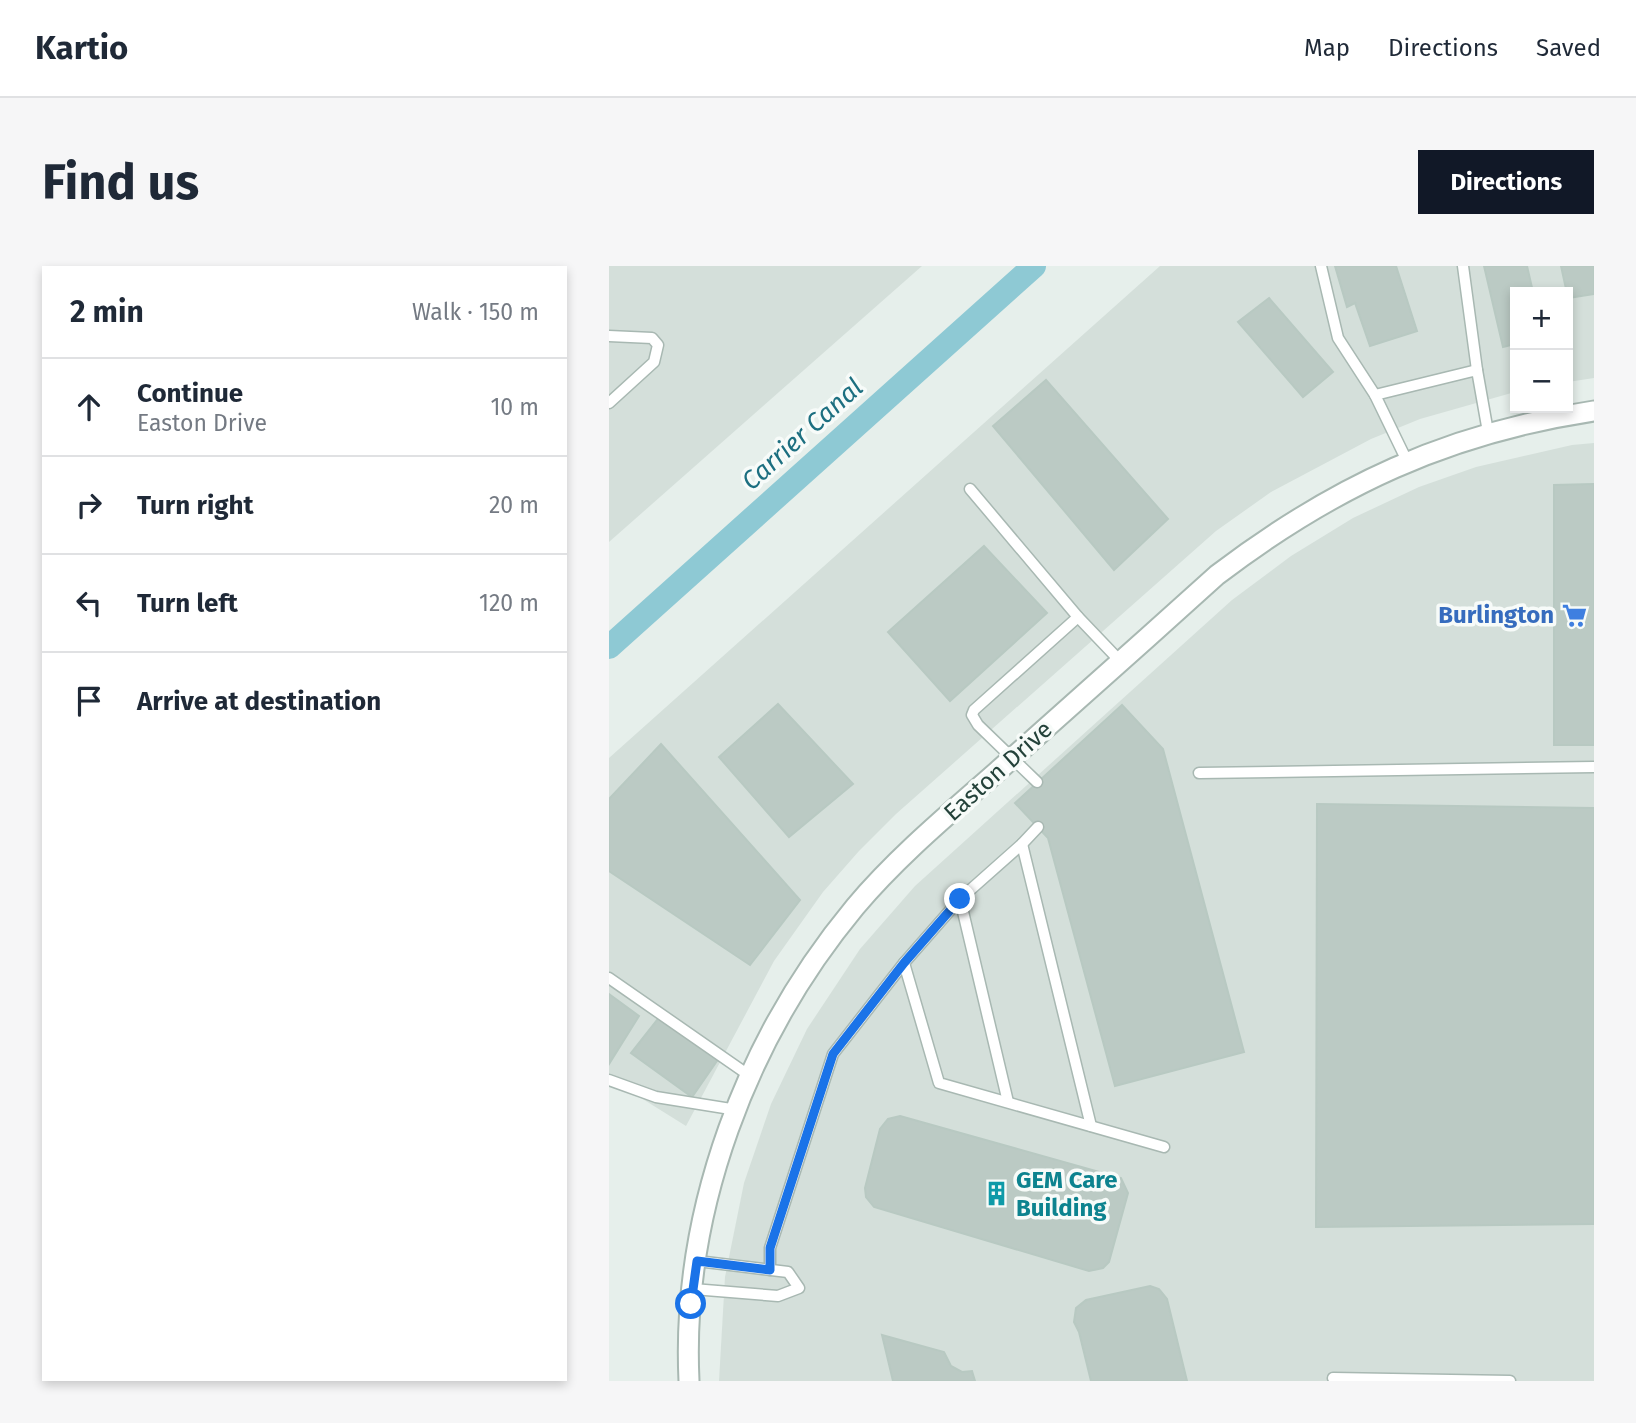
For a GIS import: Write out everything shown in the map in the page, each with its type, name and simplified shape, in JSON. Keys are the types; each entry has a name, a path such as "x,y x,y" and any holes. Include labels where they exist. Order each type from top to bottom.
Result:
{"street":[{"name":"Easton Drive","path":"689,1381 693,1289 697,1261 716,1169 750,1076 784,1009 818,956 856,907 907,852 1217,575 1268,536 1311,508 1407,461 1488,432 1594,411"}],"lane":[{"path":"1321,266 1338,338 1375,395 1407,461"},
{"path":"1462,266 1488,432"},
{"path":"609,337 652,338 658,345 654,362 609,403"},
{"path":"1375,395 1477,370"},
{"path":"970,489 1078,617 1120,661"},
{"path":"1037,782 978,725 972,715 974,710 1078,617"},
{"path":"1199,773 1594,767"},
{"path":"770,1270 770,1248 833,1054 904,963 960,899 1038,827"},
{"path":"1022,844 1091,1126"},
{"path":"960,899 1008,1102"},
{"path":"904,963 939,1083 1164,1147"},
{"path":"609,978 750,1076"},
{"path":"609,1080 656,1097 737,1110"},
{"path":"693,1289 778,1296 799,1288 788,1272 697,1261"},
{"path":"1333,1378 1510,1381"}],"shaded area":[{"path":"609,266 922,266 609,542"},
{"path":"1160,266 1594,266 1594,378 1573,381 1573,287 1510,287 1510,393 1420,419 1371,439 1271,492 1216,531 896,814 823,892 774,961 686,1126 609,1078 609,758"},
{"path":"1594,443 1594,1381 719,1381 725,1277 744,1183 771,1104 807,1029 860,949 915,886 1232,600 1291,556 1353,518 1419,487 1476,467 1572,445"}],"building":[{"path":"1335,266 1396,266 1417,331 1370,346 1355,303 1347,307"},
{"path":"1484,266 1527,266 1532,287 1510,287 1510,345 1503,347"},
{"path":"1561,266 1594,266 1594,294 1573,297 1573,287 1566,287"},
{"path":"1269,298 1333,372 1303,397 1238,322"},
{"path":"1046,380 1168,519 1114,570 993,426"},
{"name":"Burlington","path":"1594,484 1594,745 1554,745 1554,485"},
{"path":"984,546 1047,613 950,701 888,632"},
{"path":"778,704 853,784 789,837 719,757"},
{"path":"1122,705 1163,749 1244,1052 1115,1086 1048,838 1015,803"},
{"path":"661,744 800,900 750,965 609,871 609,799"},
{"path":"1317,804 1594,808 1594,1224 1316,1227"},
{"path":"609,994 639,1016 609,1064"},
{"path":"661,1015 719,1058 692,1097 631,1053"},
{"name":"GEM Care Building","path":"900,1116 1121,1178 1128,1193 1109,1262 1103,1268 1089,1271 874,1207 866,1197 865,1188 880,1129 888,1119"},
{"path":"1150,1286 1159,1289 1167,1299 1187,1381 1091,1381 1074,1322 1076,1308 1086,1300"},
{"path":"882,1335 944,1352 951,1366 962,1372 972,1371 975,1381 893,1381"}],"waterway":[{"name":"Carrier Canal","path":"609,647 1034,266"}],"place":[{"name":"Burlington","path":"1574,615"},
{"name":"GEM Care Building","path":"996,1194"}],"route":[{"path":"691,1304 697,1261 770,1270 770,1248 833,1054 904,963 960,899"}]}
